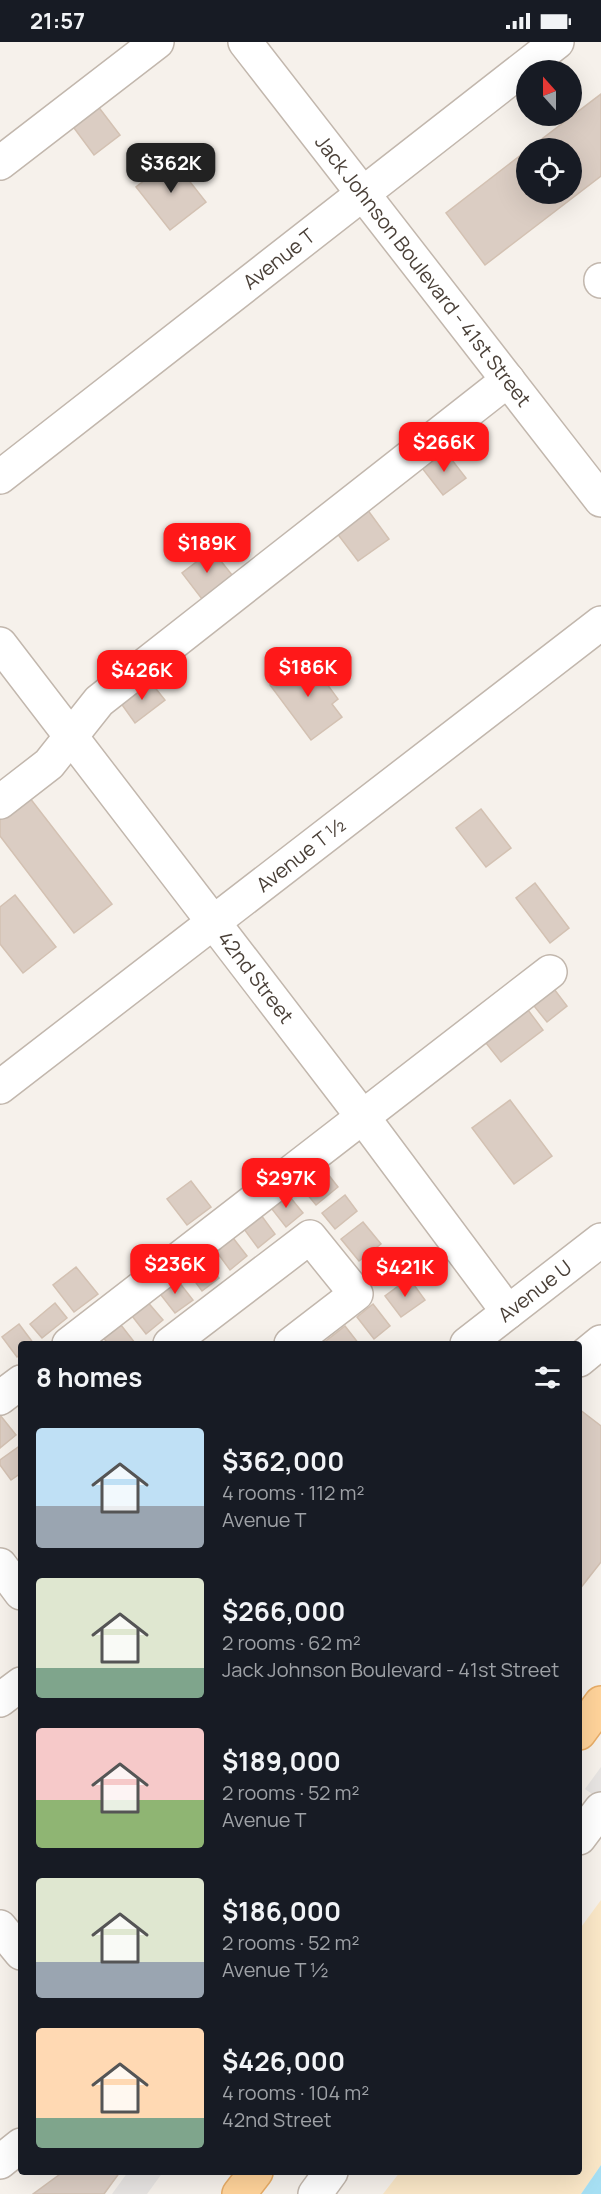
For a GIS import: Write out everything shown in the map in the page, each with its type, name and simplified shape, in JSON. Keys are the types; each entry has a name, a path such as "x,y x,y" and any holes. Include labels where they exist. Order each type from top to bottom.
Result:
{"main road":[{"path":"582,1729 601,1703"},
{"path":"239,2194 254,2175"}],"street":[{"path":"0,163 157,42"},
{"name":"Jack Johnson Boulevard - 41st Street","path":"245,42 601,500"},
{"name":"Avenue T","path":"0,477 557,42"},
{"path":"0,801 49,764 99,701 508,380"},
{"name":"Avenue T ½","path":"0,1087 601,623"},
{"name":"42nd Street","path":"0,644 362,1116 508,1312"},
{"path":"73,1341 550,972"},
{"path":"174,1341 310,1237 356,1294 295,1341"},
{"name":"Avenue U","path":"471,1341 601,1240"},
{"path":"582,1358 601,1342"},
{"path":"0,1398 18,1384"},
{"path":"0,1565 18,1589"},
{"path":"0,1700 18,1686"},
{"path":"582,1834 601,1809"},
{"path":"0,1927 18,1949"},
{"path":"0,2162 18,2147"},
{"path":"315,2194 329,2175"}],"sand":[{"path":"601,1900 601,2165 581,2194 383,2194 398,2175 582,2175 582,1926"}],"shaded area":[{"path":"601,1767 601,1796 599,1799 585,1789"},
{"path":"126,2175 161,2175 147,2194 112,2194"}],"water":[{"path":"601,2165 601,2194 581,2194"}],"building":[{"path":"601,94 601,176 582,191 582,138 543,138 559,126 582,126 582,108"},
{"path":"97,105 120,135 94,155 71,124"},
{"path":"172,159 206,202 170,230 136,187"},
{"path":"516,159 516,204 565,204 485,265 446,213"},
{"path":"445,451 466,478 443,495 422,468"},
{"path":"367,509 389,539 358,561 336,532"},
{"path":"212,550 232,575 202,599 182,573"},
{"path":"308,658 338,699 332,704 342,717 311,740 270,685"},
{"path":"149,680 165,700 135,723 120,702"},
{"path":"26,793 112,904 74,933 0,836 0,813"},
{"path":"481,809 511,848 486,867 456,828"},
{"path":"535,883 569,928 550,943 516,898"},
{"path":"15,895 56,947 23,973 0,944 0,907"},
{"path":"551,985 567,1006 547,1022 530,1001"},
{"path":"525,1006 543,1030 501,1062 482,1038"},
{"path":"510,1100 552,1156 514,1184 472,1128"},
{"path":"320,1164 338,1187 316,1205 297,1182"},
{"path":"191,1181 211,1207 187,1225 167,1199"},
{"path":"285,1191 303,1213 286,1227 268,1204"},
{"path":"345,1195 357,1211 335,1229 322,1213"},
{"path":"258,1211 275,1234 258,1248 241,1225"},
{"path":"363,1222 381,1244 359,1261 341,1239"},
{"path":"230,1234 247,1256 230,1270 213,1247"},
{"path":"389,1253 400,1269 378,1285 366,1270"},
{"path":"202,1255 219,1278 202,1291 185,1268"},
{"path":"76,1267 98,1294 74,1312 53,1285"},
{"path":"175,1277 193,1300 175,1313 157,1290"},
{"path":"409,1278 425,1300 401,1317 385,1296"},
{"path":"145,1299 163,1320 146,1334 129,1312"},
{"path":"55,1303 67,1318 42,1338 30,1324"},
{"path":"373,1304 390,1326 374,1339 357,1317"},
{"path":"117,1320 133,1341 106,1341 100,1333"},
{"path":"19,1324 32,1341 18,1341 17,1357 2,1337"},
{"path":"345,1326 357,1341 326,1341"},
{"path":"582,1411 601,1426 601,1562 582,1586"},
{"path":"0,1415 16,1435 0,1448"},
{"path":"18,1447 18,1475 11,1480 0,1465 0,1460"},
{"path":"59,2175 118,2175 104,2194 33,2194"}]}
